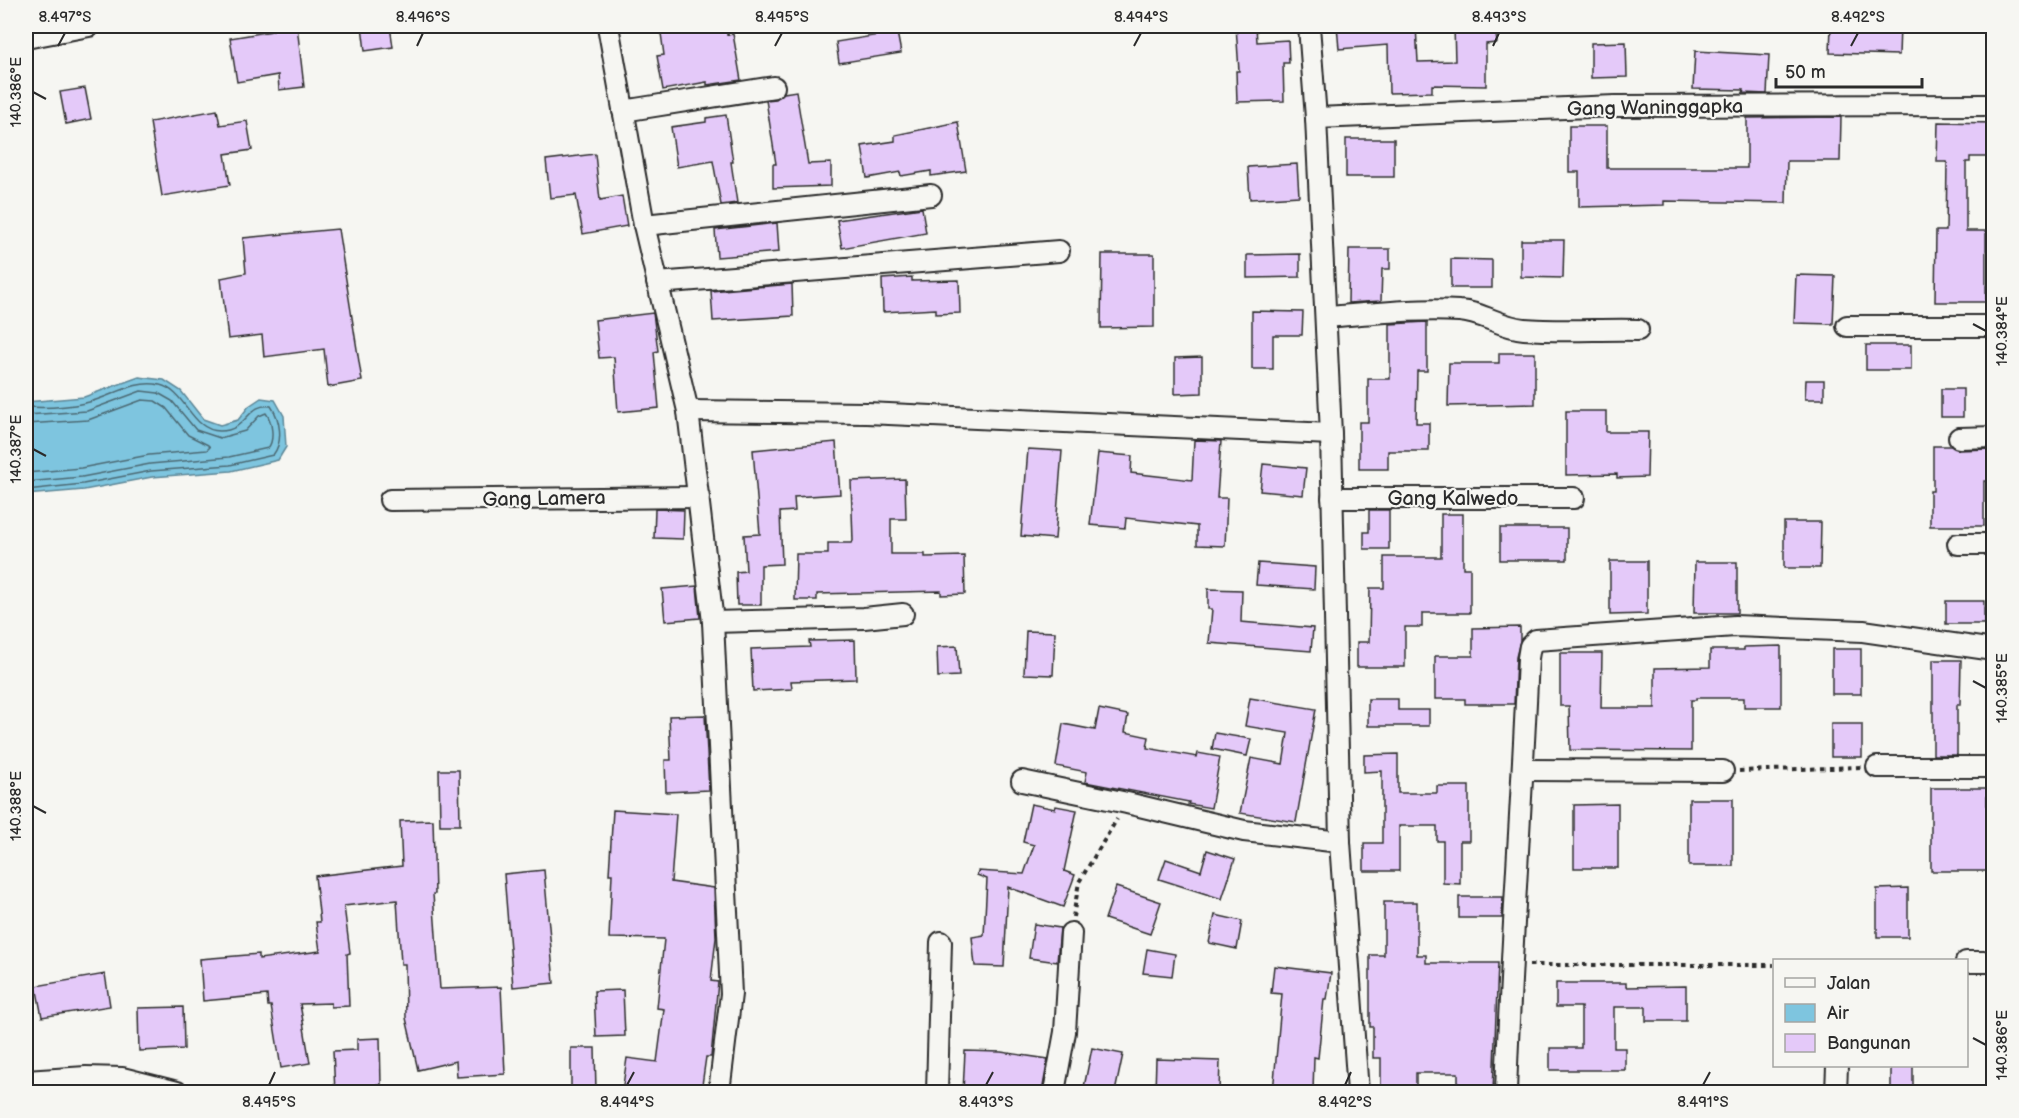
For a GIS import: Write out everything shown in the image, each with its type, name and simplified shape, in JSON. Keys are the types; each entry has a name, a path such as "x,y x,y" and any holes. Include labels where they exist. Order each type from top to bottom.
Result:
{"street":[{"path":"26,38 68,28 89,26"},
{"path":"608,26 644,225 688,411 713,622 731,994 719,1092"},
{"path":"1309,26 1316,117 1331,434 1340,842 1358,1092"},
{"path":"622,111 774,87"},
{"name":"Gang Waninggapka","path":"1316,117 1615,106 1994,105"},
{"path":"644,225 931,195"},
{"path":"657,283 1059,251"},
{"path":"1326,317 1459,311 1481,314 1501,325 1523,329 1638,330"},
{"path":"1846,327 1994,326"},
{"path":"688,411 867,413 1331,434"},
{"path":"1959,438 1994,437"},
{"name":"Gang Lamera","path":"390,500 699,497"},
{"name":"Gang Kalwedo","path":"1332,498 1574,498"},
{"path":"1958,544 1994,544"},
{"path":"713,622 864,618 903,614"},
{"path":"1506,1092 1510,965 1528,658 1530,646 1536,640 1735,626 1863,631 1994,650"},
{"path":"1877,767 1994,767"},
{"path":"1523,770 1723,771"},
{"path":"1022,781 1127,802 1244,831 1340,842"},
{"path":"1054,1092 1065,1032 1071,933"},
{"path":"937,1092 941,942"},
{"path":"1968,962 1994,962"},
{"path":"1836,1092 1837,1067"},
{"path":"26,1081 86,1077 122,1078 177,1092"}],"path":[{"path":"1723,771 1877,767"},
{"path":"1071,933 1079,882 1127,802"},
{"path":"1510,965 1773,965"}],"water":[{"path":"139,377 164,380 181,391 203,419 220,425 238,420 249,406 261,398 275,400 284,416 286,447 278,460 231,471 152,477 84,490 26,495 26,402 84,397"}],"building":[{"path":"272,26 297,26 304,87 279,90 278,75 237,82 230,38 273,31"},
{"path":"362,26 390,26 393,47 365,51"},
{"path":"660,26 727,26 727,35 733,34 741,80 707,85 707,82 663,90 657,56 664,55"},
{"path":"1236,26 1256,26 1257,42 1288,40 1289,63 1283,63 1284,101 1237,102 1236,71 1239,71"},
{"path":"1337,26 1416,26 1418,62 1455,61 1454,27 1495,26 1497,43 1486,44 1486,86 1432,85 1432,92 1389,93 1388,45 1339,49"},
{"path":"1831,26 1900,26 1899,55 1830,53"},
{"path":"897,32 901,53 839,63 836,42"},
{"path":"1626,42 1627,77 1591,78 1591,43"},
{"path":"1695,51 1769,55 1767,94 1743,93 1744,90 1693,89"},
{"path":"85,88 91,119 66,124 60,92"},
{"path":"796,91 808,164 831,163 831,186 773,188 773,164 776,164 766,100 776,99 784,93"},
{"path":"217,110 220,125 247,121 252,150 225,154 230,185 162,196 150,122"},
{"path":"726,115 737,203 721,205 713,161 677,167 671,127 706,122 706,118"},
{"path":"1841,117 1840,161 1787,161 1786,203 1664,201 1664,205 1579,207 1579,172 1569,172 1569,126 1607,126 1607,168 1747,168 1747,118"},
{"path":"958,122 966,171 931,176 931,171 901,176 900,172 867,178 862,146 895,141 895,135"},
{"path":"1938,122 1994,123 1994,157 1970,157 1970,162 1966,162 1966,231 1986,231 1986,302 1935,302 1936,231 1946,231 1947,162 1937,162"},
{"path":"1346,139 1394,139 1394,177 1346,177"},
{"path":"595,154 600,200 622,196 627,226 583,234 576,195 550,198 546,160"},
{"path":"1297,164 1299,196 1250,199 1248,167"},
{"path":"922,208 926,233 842,248 837,220"},
{"path":"777,223 779,252 717,257 715,230"},
{"path":"338,229 362,381 328,387 324,349 264,357 262,335 228,339 221,278 246,273 243,238"},
{"path":"1521,240 1564,240 1563,278 1521,277"},
{"path":"1349,249 1390,249 1390,269 1382,269 1381,301 1348,303"},
{"path":"1102,254 1154,254 1154,327 1101,328"},
{"path":"1300,254 1300,277 1247,278 1247,255"},
{"path":"1451,259 1492,260 1492,288 1451,288"},
{"path":"1796,275 1835,276 1833,324 1794,323"},
{"path":"912,277 912,281 959,280 960,313 936,314 936,309 883,312 882,279"},
{"path":"792,284 793,316 713,321 711,291"},
{"path":"1252,311 1303,312 1302,335 1273,335 1273,369 1252,369"},
{"path":"653,313 658,351 654,352 659,408 618,412 614,357 599,358 595,320"},
{"path":"1427,322 1427,371 1417,371 1416,423 1429,423 1429,451 1388,451 1388,469 1359,469 1359,422 1368,422 1368,379 1390,379 1390,324"},
{"path":"1866,345 1911,345 1911,370 1866,370"},
{"path":"1499,353 1535,353 1535,404 1448,406 1449,363 1499,363"},
{"path":"1202,357 1202,393 1175,394 1175,358"},
{"path":"1806,380 1824,380 1824,399 1805,399"},
{"path":"1941,389 1963,389 1963,417 1941,417"},
{"path":"1566,411 1606,411 1606,432 1648,432 1647,477 1617,478 1617,474 1566,475"},
{"path":"1194,440 1221,441 1217,498 1227,498 1225,546 1197,545 1197,526 1126,518 1125,528 1090,525 1098,453 1132,456 1131,473 1192,480"},
{"path":"836,442 840,494 794,497 795,511 780,512 782,564 761,565 761,605 737,605 736,572 746,571 744,535 760,534 753,450"},
{"path":"1933,446 1951,446 1959,450 1989,449 1989,481 1984,481 1984,526 1930,526"},
{"path":"1028,449 1062,451 1055,539 1021,536"},
{"path":"1263,464 1306,468 1303,495 1260,491"},
{"path":"905,479 906,519 891,519 891,554 925,554 925,557 964,556 965,594 941,595 941,591 817,594 817,600 795,600 796,554 828,554 828,543 851,543 853,541 851,481"},
{"path":"655,509 684,510 683,539 654,538"},
{"path":"1369,510 1389,510 1389,549 1364,549 1364,532 1369,532"},
{"path":"1441,514 1463,514 1463,568 1470,568 1470,613 1422,613 1422,627 1405,627 1405,667 1357,667 1357,642 1369,642 1370,588 1384,588 1384,557 1441,557"},
{"path":"1784,522 1821,522 1820,568 1784,568"},
{"path":"1500,528 1567,528 1567,560 1500,560"},
{"path":"1610,561 1647,561 1647,614 1610,615"},
{"path":"1695,562 1737,562 1737,613 1694,613"},
{"path":"1258,563 1315,567 1314,589 1256,585"},
{"path":"697,586 700,618 665,621 662,589"},
{"path":"1208,589 1242,590 1241,622 1313,628 1311,651 1209,643 1212,609 1208,609"},
{"path":"1946,601 1984,601 1984,624 1946,624"},
{"path":"1520,627 1514,704 1465,704 1465,699 1435,699 1435,656 1473,656 1473,628"},
{"path":"1026,631 1055,632 1053,675 1024,674"},
{"path":"855,640 856,679 791,681 792,689 753,691 751,649 810,647 809,641"},
{"path":"957,646 959,676 938,677 937,647"},
{"path":"1781,646 1781,707 1744,707 1744,698 1696,698 1696,700 1691,700 1691,751 1570,750 1569,706 1560,706 1560,653 1602,653 1601,708 1655,708 1655,668 1710,667 1710,650 1744,650 1744,647"},
{"path":"1832,649 1861,649 1861,694 1832,694"},
{"path":"1933,660 1961,660 1960,705 1957,705 1957,755 1933,755"},
{"path":"1250,698 1316,709 1296,822 1240,813 1251,758 1283,764 1288,733 1245,726"},
{"path":"1368,699 1398,699 1398,710 1429,710 1429,726 1368,726"},
{"path":"1099,709 1128,715 1125,732 1149,737 1147,748 1197,757 1198,753 1220,757 1211,808 1085,782 1087,772 1056,766 1063,724 1095,730"},
{"path":"705,715 709,790 666,792 665,760 671,760 669,716"},
{"path":"1831,724 1862,724 1862,757 1831,757"},
{"path":"1215,733 1251,739 1247,756 1212,749"},
{"path":"1398,754 1398,793 1437,793 1437,786 1469,786 1469,841 1460,841 1460,884 1443,883 1443,841 1437,841 1437,826 1399,826 1399,871 1364,871 1364,843 1382,843 1382,771 1364,772 1364,755"},
{"path":"439,770 459,770 460,825 440,825"},
{"path":"1931,788 1987,788 1987,871 1931,871"},
{"path":"1689,799 1733,799 1733,866 1689,866"},
{"path":"1031,804 1055,809 1056,806 1077,810 1064,871 1075,875 1063,907 1008,887 1004,967 975,966 972,937 984,935 987,879 977,875 978,871 1024,874 1034,845 1023,842"},
{"path":"1618,804 1618,868 1574,868 1574,805"},
{"path":"613,810 676,814 671,882 714,888 716,938 711,981 718,982 711,1057 706,1057 701,1092 622,1092 627,1058 657,1062 664,1009 657,1008 664,939 609,938 612,874 609,874"},
{"path":"433,820 435,894 433,894 440,989 501,987 505,1074 457,1077 456,1061 418,1070 406,1018 405,964 401,964 397,900 344,906 350,953 347,954 349,1006 331,1007 331,1003 300,1004 310,1063 281,1068 271,1006 268,1006 267,995 203,1001 200,959 259,954 259,959 320,951 316,922 320,922 315,876 402,866 400,821"},
{"path":"1207,850 1235,859 1222,899 1159,879 1166,859 1201,871"},
{"path":"544,870 554,983 513,987 504,874"},
{"path":"1116,887 1161,902 1150,934 1105,919"},
{"path":"1908,888 1908,937 1877,937 1877,889"},
{"path":"1459,897 1503,897 1502,918 1459,918"},
{"path":"1384,902 1417,902 1417,955 1426,955 1426,963 1498,963 1493,1092 1458,1092 1458,1073 1416,1073 1416,1092 1381,1092 1381,1058 1373,1058 1373,1027 1370,1027 1370,955 1384,955"},
{"path":"1215,915 1242,921 1237,949 1209,943"},
{"path":"1034,924 1060,928 1057,962 1029,958"},
{"path":"1147,949 1175,954 1172,976 1143,973"},
{"path":"1274,966 1331,973 1327,999 1324,999 1318,1058 1314,1057 1313,1092 1273,1092 1282,994 1271,993"},
{"path":"105,974 110,1006 42,1017 36,986"},
{"path":"1556,983 1626,983 1626,987 1686,986 1686,1021 1646,1021 1646,1007 1614,1007 1614,1048 1625,1048 1625,1070 1550,1070 1550,1048 1581,1048 1581,1007 1556,1007"},
{"path":"623,990 625,1036 596,1037 594,991"},
{"path":"183,1007 184,1049 139,1051 138,1008"},
{"path":"380,1038 381,1085 352,1086 352,1091 335,1092 333,1051 357,1050 357,1039"},
{"path":"571,1048 595,1048 596,1092 571,1092"},
{"path":"1092,1048 1123,1054 1115,1092 1083,1092"},
{"path":"965,1051 1001,1052 1048,1059 1042,1092 963,1092"},
{"path":"1156,1059 1220,1061 1219,1092 1155,1092"},
{"path":"1891,1067 1913,1067 1913,1092 1891,1092"}]}
